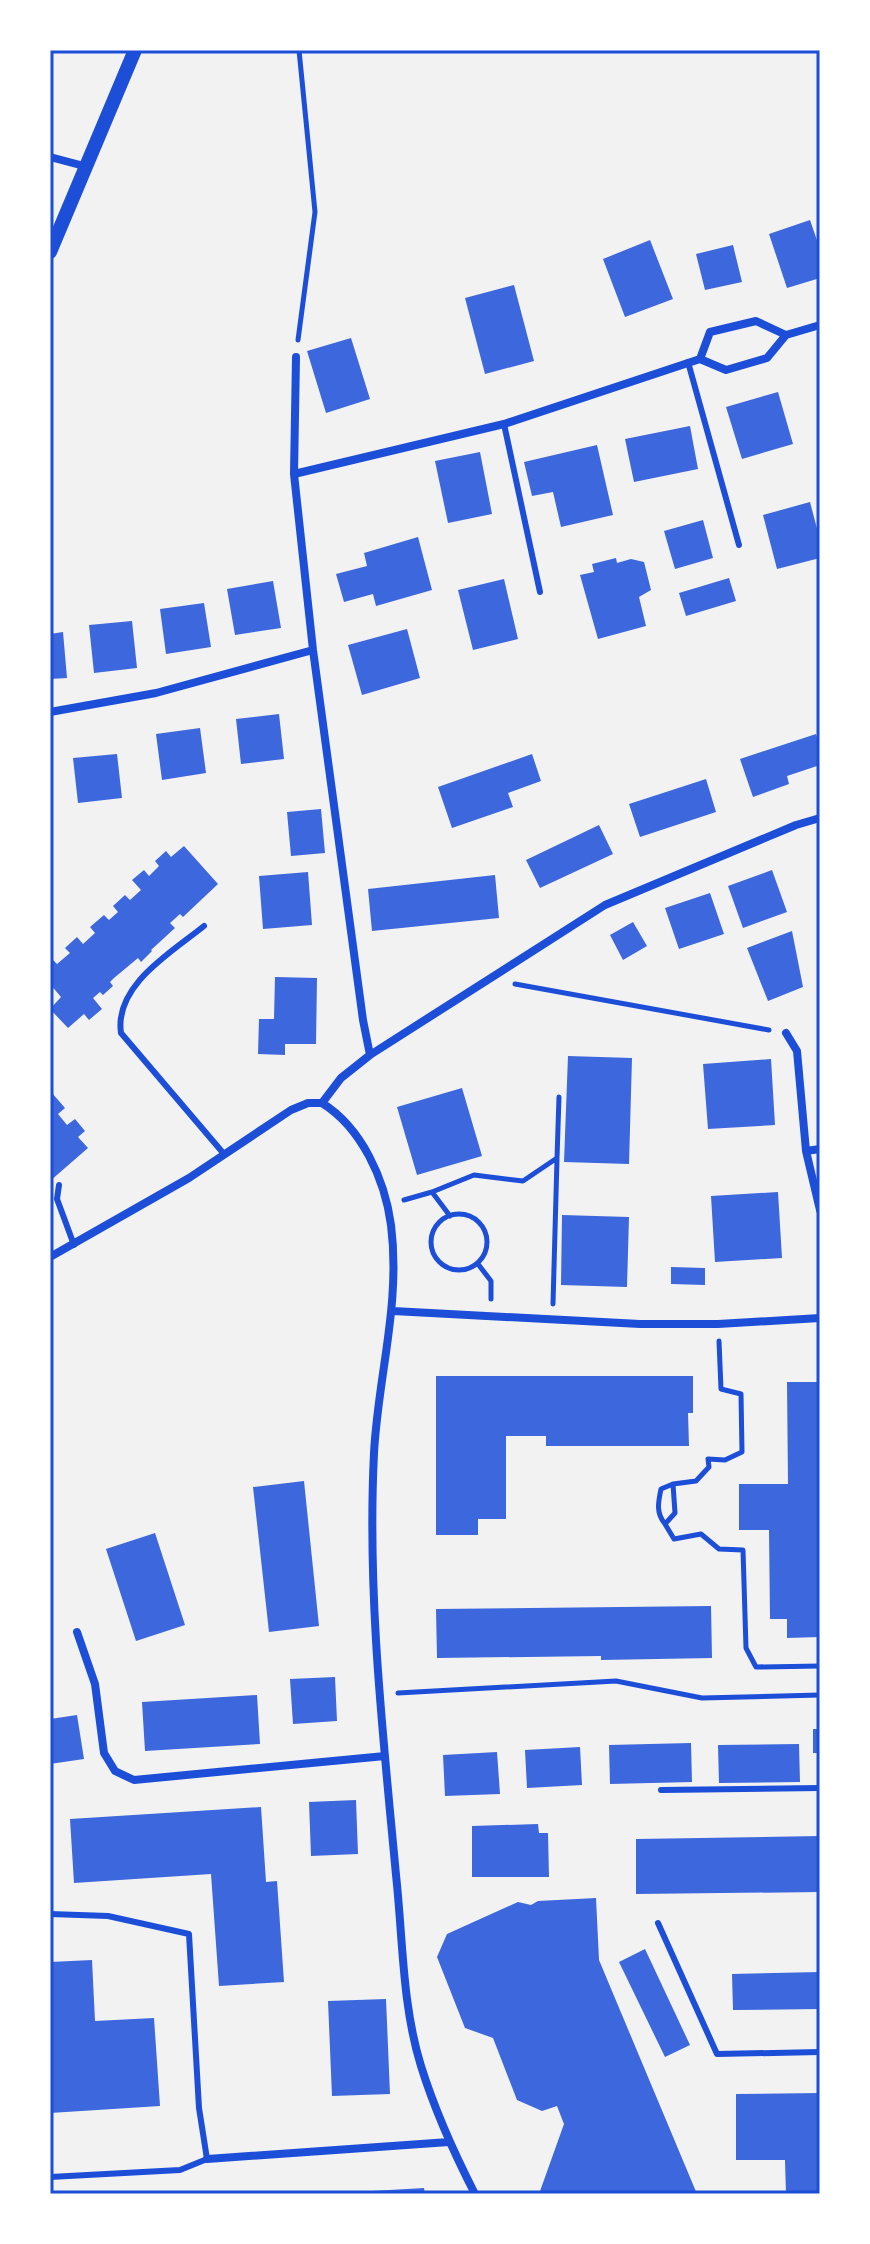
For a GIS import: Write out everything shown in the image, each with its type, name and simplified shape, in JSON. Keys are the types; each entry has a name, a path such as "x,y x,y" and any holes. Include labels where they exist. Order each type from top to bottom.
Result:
{"street":[{"path":"50,252 135,50"},
{"path":"50,157 84,166"},
{"path":"700,359 710,332 756,321 786,335"},
{"path":"294,474 504,424 700,359 726,370 767,358 786,335 820,325"},
{"path":"296,357 294,474 313,650 360,1005 370,1055"},
{"path":"50,712 156,693 313,650"},
{"path":"322,1103 341,1078 370,1055 605,905 796,825 820,818"},
{"path":"786,1033 797,1051 806,1151 820,1210"},
{"path":"50,1257 224,1154 291,1110 308,1103 322,1103 340,1114 358,1137 377,1174 391,1229 393,1311 374,1451 372,1577 408,2010 421,2065 449,2142 475,2194"},
{"path":"806,1151 820,1149"},
{"path":"393,1311 553,1320 718,1324 820,1318"},
{"path":"77,1632 95,1684 104,1753 115,1771 134,1780 385,1756"},
{"path":"207,2159 449,2142"}],"lane":[{"path":"688,362 739,545"},
{"path":"504,424 540,592"},
{"path":"204,926 150,969 132,990 120,1024 121,1033 224,1154"},
{"path":"59,1185 57,1199 74,1245"},
{"path":"661,1790 820,1788"},
{"path":"50,1914 108,1916 189,1934 199,2108 207,2159 180,2170 50,2177"},
{"path":"658,1923 717,2054 820,2052"}],"path":[{"path":"296,357 315,212 299,50"},
{"path":"489,979 786,1033"},
{"path":"553,1320 559,1097"},
{"path":"387,1204 432,1192 474,1175 523,1181 557,1158"},
{"path":"432,1192 450,1216"},
{"path":"462,1214 478,1221 487,1236 485,1255 478,1264 457,1271 440,1264 431,1249 432,1233 440,1221 462,1214"},
{"path":"478,1264 491,1281 491,1316"},
{"path":"718,1324 721,1389 741,1394 742,1452 725,1460 708,1459 709,1467 696,1481 661,1489 659,1517 674,1539 701,1534 719,1549 743,1550 746,1648 756,1667 820,1666"},
{"path":"665,1524 675,1513 673,1484"},
{"path":"381,1693 616,1681 702,1698 820,1695"}],"building":[{"path":"810,220 820,249 820,278 787,288 769,234"},
{"path":"650,240 673,299 625,317 603,259"},
{"path":"733,245 742,282 705,290 696,254"},
{"path":"514,285 534,361 485,374 465,298"},
{"path":"351,338 370,399 326,413 307,351"},
{"path":"778,392 793,444 742,459 726,407"},
{"path":"690,426 698,469 634,482 625,439"},
{"path":"597,445 613,515 561,527 553,492 532,496 524,462"},
{"path":"480,452 492,514 448,523 435,461"},
{"path":"810,502 820,540 820,558 777,569 763,515"},
{"path":"703,520 713,558 675,569 664,531"},
{"path":"418,537 432,590 376,606 373,594 344,602 336,574 367,566 364,553"},
{"path":"616,558 617,563 631,559 644,562 651,590 639,597 646,626 598,639 580,575 594,572 592,564"},
{"path":"729,578 736,601 686,616 679,593"},
{"path":"504,579 518,639 473,650 458,590"},
{"path":"273,581 281,628 235,635 227,589"},
{"path":"204,603 211,647 166,654 160,609"},
{"path":"132,621 137,668 94,673 89,625"},
{"path":"407,629 420,678 362,695 348,645"},
{"path":"63,632 67,678 50,679 50,634"},
{"path":"279,714 284,759 241,764 236,719"},
{"path":"200,728 206,773 162,780 156,734"},
{"path":"816,734 820,746 820,765 787,776 789,784 753,797 740,759"},
{"path":"117,754 122,798 78,803 73,758"},
{"path":"532,754 541,781 508,793 513,807 452,828 438,787"},
{"path":"706,779 716,812 640,837 629,804"},
{"path":"321,809 325,853 291,856 287,812"},
{"path":"599,825 613,854 540,888 526,860"},
{"path":"184,846 218,884 183,917 180,914 170,923 175,928 141,962 138,958 110,982 113,986 103,995 100,992 93,998 102,1009 89,1020 84,1014 68,1028 50,1009 61,997 50,984 50,962 53,960 57,964 70,953 65,948 77,937 83,944 95,933 90,927 104,915 109,920 118,912 113,906 125,895 130,900 141,890 132,880 144,870 149,876 159,866 155,861 166,851 171,857"},
{"path":"772,870 787,912 743,928 728,886"},
{"path":"308,872 312,925 263,929 259,876"},
{"path":"495,875 499,918 372,931 368,889"},
{"path":"710,893 724,934 679,949 665,908"},
{"path":"633,922 647,946 623,960 610,935"},
{"path":"792,931 803,987 768,1001 747,948"},
{"path":"275,977 317,978 316,1044 285,1044 285,1055 258,1054 259,1019 274,1019"},
{"path":"568,1056 632,1058 629,1164 564,1162"},
{"path":"771,1059 775,1125 708,1129 703,1064"},
{"path":"462,1088 482,1156 417,1175 397,1107"},
{"path":"52,1093 65,1108 58,1114 67,1125 75,1119 85,1131 78,1137 88,1148 50,1181 50,1095"},
{"path":"778,1192 782,1258 715,1262 711,1196"},
{"path":"562,1215 629,1217 627,1287 561,1285"},
{"path":"671,1267 705,1268 705,1285 671,1284"},
{"path":"436,1376 693,1376 693,1413 688,1413 689,1446 546,1446 546,1436 506,1436 506,1519 478,1519 478,1535 436,1535"},
{"path":"787,1382 820,1382 820,1531 817,1531 817,1551 820,1551 820,1637 787,1638 787,1619 770,1619 769,1530 739,1530 739,1484 788,1484"},
{"path":"304,1481 319,1626 269,1632 253,1487"},
{"path":"155,1533 185,1625 136,1641 106,1549"},
{"path":"711,1606 712,1658 437,1658 436,1609"},
{"path":"335,1677 337,1721 293,1724 290,1679"},
{"path":"257,1695 260,1744 145,1751 142,1702"},
{"path":"77,1715 84,1759 50,1764 50,1719"},
{"path":"813,1729 820,1729 820,1753 813,1753"},
{"path":"691,1743 692,1782 610,1784 609,1745"},
{"path":"799,1744 800,1782 719,1783 718,1745"},
{"path":"580,1747 582,1785 527,1788 525,1750"},
{"path":"497,1752 500,1794 445,1796 443,1755"},
{"path":"356,1800 358,1854 311,1856 309,1802"},
{"path":"261,1807 266,1882 277,1881 284,1982 219,1986 211,1874 74,1883 70,1819"},
{"path":"538,1824 539,1833 548,1833 549,1877 472,1877 472,1826"},
{"path":"820,1836 820,1892 636,1894 636,1839"},
{"path":"596,1898 599,1960 697,2194 539,2194 564,2124 557,2106 542,2111 517,2100 493,2038 465,2028 437,1957 447,1934 518,1902 531,1905 538,1901"},
{"path":"645,1949 690,2045 665,2057 619,1962"},
{"path":"92,1960 95,2021 154,2018 160,2106 50,2113 50,1962"},
{"path":"820,1972 820,2009 733,2010 732,1974"},
{"path":"386,1999 390,2094 332,2096 328,2001"},
{"path":"820,2093 820,2194 786,2194 785,2160 736,2160 736,2094"},
{"path":"424,2188 425,2194 372,2194 372,2191"}]}
